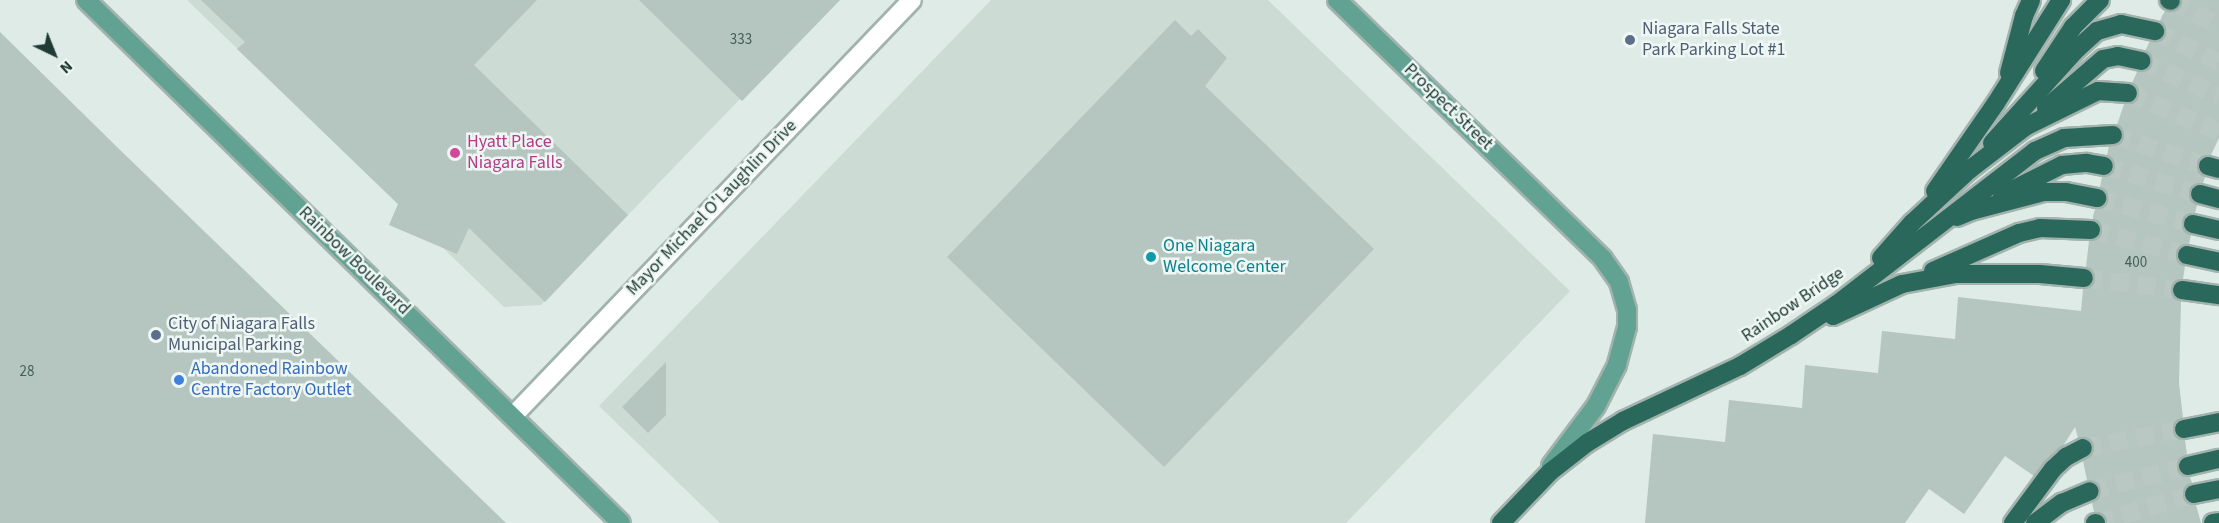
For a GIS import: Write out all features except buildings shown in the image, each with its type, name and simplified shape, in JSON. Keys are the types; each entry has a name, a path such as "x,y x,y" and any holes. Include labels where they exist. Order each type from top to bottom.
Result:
{"highway":[{"path":"1996,103 2007,78 2024,16 2031,0"},
{"path":"1920,228 2061,0"},
{"path":"2020,121 2073,27 2100,0"},
{"path":"2020,121 2086,39 2097,31 2121,24 2155,31"},
{"path":"1920,228 1969,170 2020,121 2103,59 2118,56 2141,61"},
{"path":"2020,121 2098,91 2128,93"},
{"name":"Rainbow Bridge","path":"1501,523 1550,472 1604,431 1740,366 1791,335 1837,304 1920,228 2036,150 2064,138 2113,135"},
{"path":"1971,211 2062,165 2087,163 2104,166"},
{"path":"1920,228 1971,211 2044,192 2066,192 2097,198"},
{"path":"2200,194 2219,199"},
{"path":"2193,224 2219,230"},
{"path":"1791,335 2019,233 2040,228 2091,230"},
{"path":"2187,255 2219,262"},
{"path":"1902,284 1956,274 2040,274 2084,278"},
{"path":"2182,290 2219,295"},
{"path":"2184,429 2219,422"},
{"path":"2013,523 2054,469 2066,457 2083,448"},
{"path":"2188,466 2219,459"},
{"path":"2194,494 2219,489"},
{"path":"2035,523 2062,503 2090,491"},
{"path":"2213,523 2219,522"}],"main road":[{"name":"Rainbow Boulevard","path":"86,0 621,523"},
{"name":"Prospect Street","path":"1337,0 1612,270 1624,296 1627,327 1617,365 1596,406 1568,446 1525,498"}],"street":[{"name":"Mayor Michael O'Laughlin Drive","path":"513,416 912,0"}],"shaded area":[{"path":"187,0 840,0 742,101 740,99 541,305 504,307"},
{"path":"991,0 1268,0 1570,291 1346,523 720,523 599,406"}],"tunnel":[{"path":"2171,1 2219,26"},
{"path":"2155,31 2219,62"},
{"path":"2141,61 2219,96"},
{"path":"2128,93 2219,132"},
{"path":"2113,135 2208,166"},
{"path":"2104,166 2200,194"},
{"path":"2097,198 2193,224"},
{"path":"2091,230 2187,255"},
{"path":"2084,278 2182,290"},
{"path":"2083,448 2184,429"},
{"path":"2090,491 2188,466"},
{"path":"2096,523 2194,494"}],"place":[{"name":"Niagara Falls State Park Parking Lot #1","path":"1630,40"},
{"name":"Hyatt Place Niagara Falls","path":"455,153"},
{"name":"One Niagara Welcome Center","path":"1151,257"},
{"name":"City of Niagara Falls Municipal Parking","path":"156,335"},
{"name":"Abandoned Rainbow Centre Factory Outlet","path":"179,380"}]}
